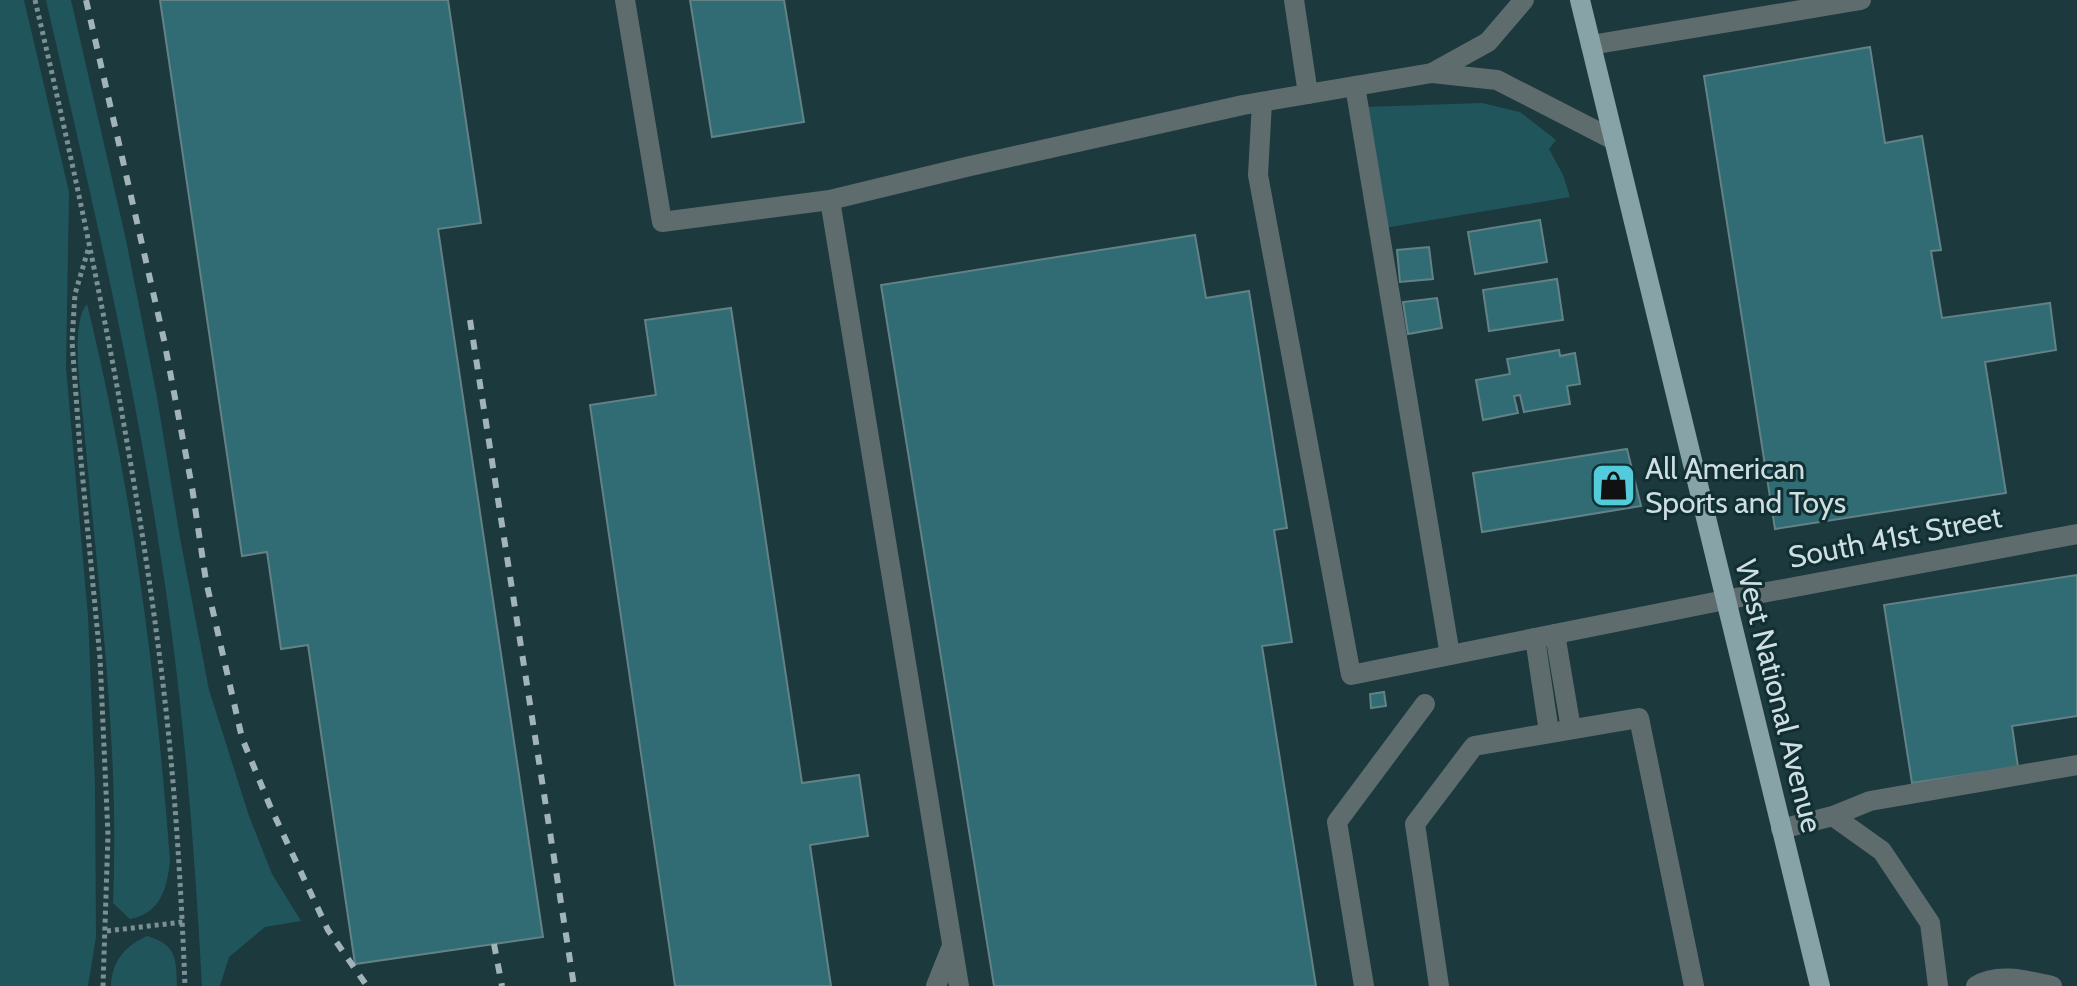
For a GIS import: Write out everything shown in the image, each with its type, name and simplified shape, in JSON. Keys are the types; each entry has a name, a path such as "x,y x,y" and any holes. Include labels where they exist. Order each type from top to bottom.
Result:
{"main road":[{"name":"West National Avenue","path":"1580,0 1820,986"}],"street":[{"path":"625,0 662,222 830,200 1253,104 1432,73 1497,80 1614,140"},
{"path":"1294,0 1308,94"},
{"path":"1432,73 1488,42 1524,0"},
{"path":"1591,45 1850,1"},
{"path":"1355,86 1450,655"},
{"name":"South 41st Street","path":"1253,104 1258,175 1351,675 2077,534"},
{"path":"830,200 959,986"},
{"path":"1555,634 1571,729"},
{"path":"1535,638 1549,732"},
{"path":"1364,986 1337,822 1425,704"},
{"path":"1439,986 1415,824 1474,746 1639,718 1694,986"},
{"path":"1781,829 1833,816 1870,801 2077,765"},
{"path":"1833,816 1882,851 1930,923 1938,986"},
{"path":"936,986 952,946"},
{"path":"1976,986 1982,982 2013,977 2052,986"}],"path":[{"path":"35,0 79,190 121,405 163,684 183,922 185,986"},
{"path":"89,248 75,294 72,341 100,658 108,835 103,986"},
{"path":"107,931 183,922"}],"shaded area":[{"path":"0,0 24,0 69,192 66,368 88,616 95,784 96,937 88,986 0,986"},
{"path":"46,0 71,0 126,240 209,690 249,816 272,874 301,921 265,927 229,957 220,986 202,986 187,768 149,482 123,344"},
{"path":"1482,103 1520,112 1556,140 1549,149 1563,175 1570,197 1384,228 1365,107"},
{"path":"87,304 117,442 140,581 170,861 160,898 149,911 130,919 113,903 110,720 78,358 79,326"},
{"path":"147,936 164,944 173,954 177,986 111,986 121,955"}],"building":[{"path":"160,0 448,0 481,223 438,229 543,937 355,964 308,645 281,649 267,552 242,556"},
{"path":"690,0 784,0 804,122 712,137"},
{"path":"1870,47 1885,143 1922,136 1941,250 1931,251 1942,318 2050,303 2056,350 1985,362 2006,493 1775,529 1704,76"},
{"path":"1540,220 1547,262 1475,274 1468,232"},
{"path":"1195,235 1206,298 1249,291 1287,528 1274,530 1292,642 1262,646 1316,986 994,986 881,285"},
{"path":"1429,247 1433,279 1400,282 1397,250"},
{"path":"1557,279 1563,320 1489,331 1483,290"},
{"path":"1437,298 1442,328 1408,334 1403,302"},
{"path":"731,308 802,783 859,775 868,836 810,845 831,986 675,986 590,405 656,395 645,320"},
{"path":"1559,350 1560,356 1575,353 1580,384 1567,386 1570,404 1524,412 1520,395 1514,396 1518,413 1483,420 1476,380 1510,374 1507,359"},
{"path":"1627,449 1641,506 1482,532 1473,473"},
{"path":"2077,575 2077,716 2012,726 2018,767 1912,783 1884,605"},
{"path":"1384,692 1386,706 1371,708 1370,694"}],"railway":[{"path":"86,0 164,340 206,581 242,738 328,930 367,986"},
{"path":"470,320 574,986"},
{"path":"494,944 502,986"}],"place":[{"name":"All American Sports and Toys","path":"1614,485"}]}
